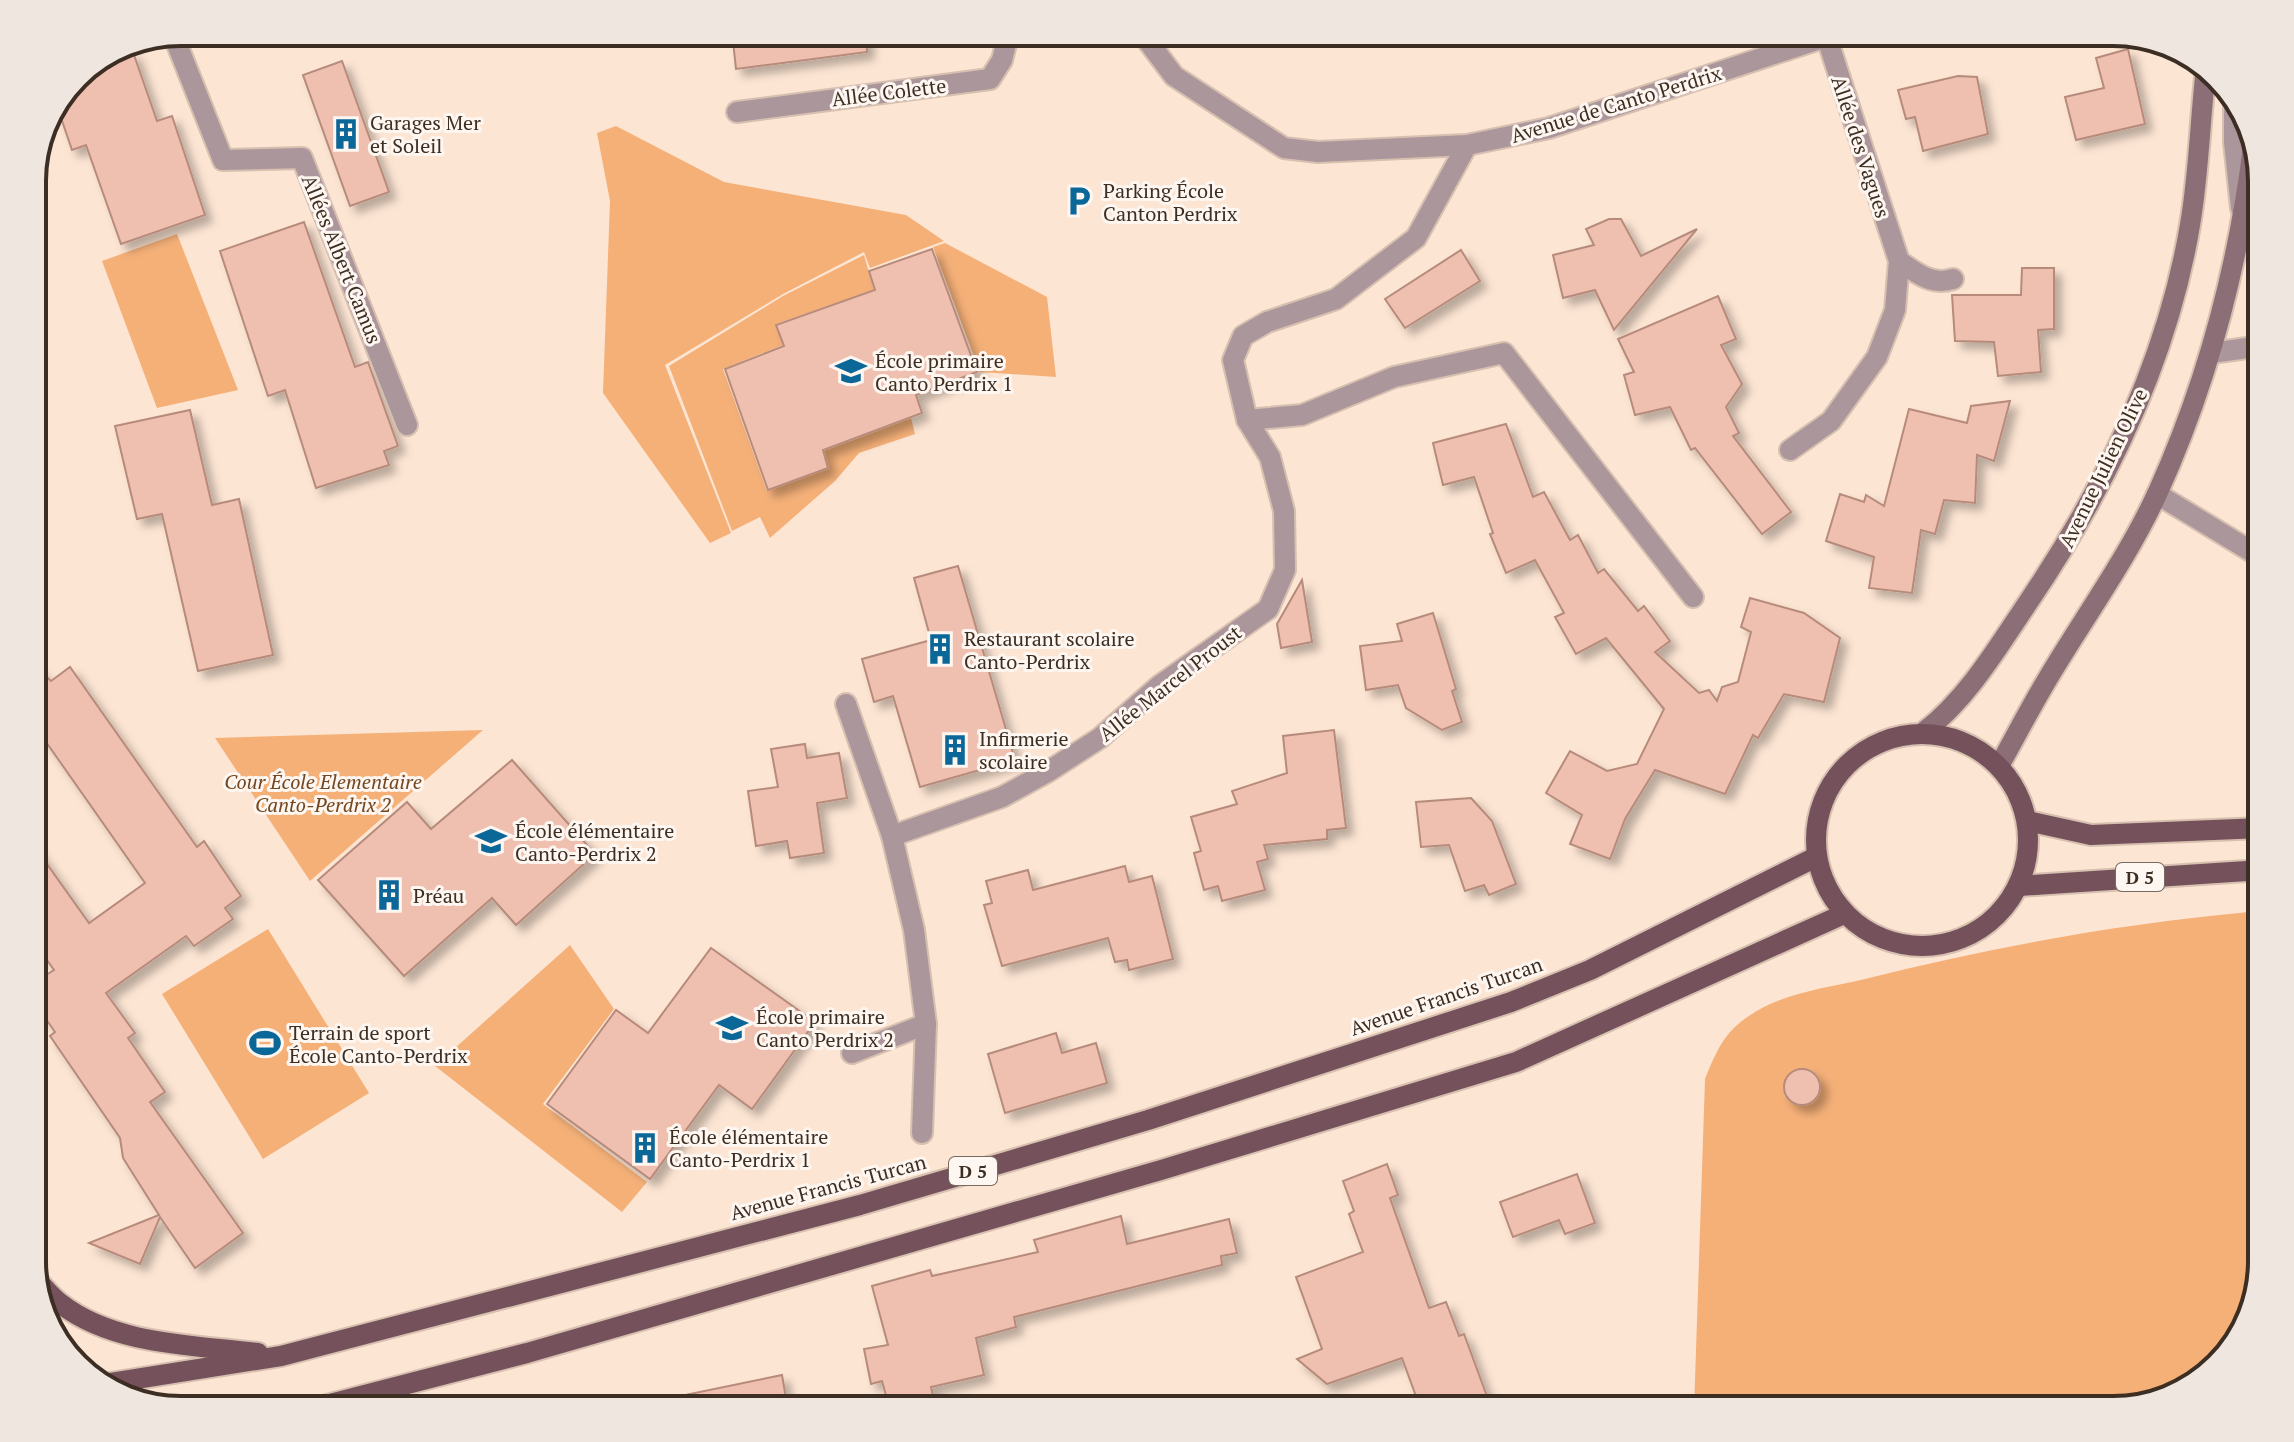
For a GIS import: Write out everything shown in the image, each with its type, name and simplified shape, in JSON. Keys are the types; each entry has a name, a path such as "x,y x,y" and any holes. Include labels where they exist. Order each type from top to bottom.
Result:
{"main road":[{"name":"Avenue Julien Olive","path":"1924,732 1949,712 2068,543 2134,415 2167,325 2190,224 2204,83"},
{"path":"1999,766 2157,494 2211,353 2243,224 2248,186"},
{"path":"1924,732 1965,741 1999,766 2017,791 2028,821 2028,854 2019,886 1987,926 1939,946 1887,942 1844,914 1825,887 1816,857 1824,796 1864,749 1924,732"},
{"name":"D 5","path":"2028,821 2091,835 2248,829"},
{"name":"Avenue Francis Turcan","path":"120,1381 281,1356 860,1205 1148,1120 1496,1007 1590,970 1816,857"},
{"name":"D 5","path":"2019,886 2248,871"},
{"path":"372,1396 1161,1170 1516,1062 1844,914"},
{"path":"51,1294 62,1305 102,1326 140,1337 281,1356"}],"street":[{"name":"Allées Albert Camus","path":"178,46 223,160 302,158 407,425"},
{"name":"Allée Colette","path":"737,112 990,79 1002,60 1006,46"},
{"name":"Avenue de Canto Perdrix","path":"1152,46 1174,76 1284,148 1318,152 1467,145 1549,128 1794,46"},
{"name":"Allée des Vagues","path":"1790,450 1831,421 1877,357 1895,310 1899,261 1834,46"},
{"path":"2234,122 2243,224"},
{"name":"Allée Marcel Proust","path":"892,836 1002,797 1049,771 1100,738 1159,686 1268,609 1285,570 1284,511 1270,457 1247,420 1233,360 1243,336 1267,322 1336,299 1416,238 1467,145"},
{"path":"1899,261 1916,274 1941,283 1953,279"},
{"path":"2211,353 2248,348"},
{"path":"1247,420 1302,415 1394,377 1504,353 1693,597"},
{"path":"2157,494 2248,548"},
{"path":"846,704 892,836 914,930 926,1024 922,1133"},
{"path":"852,1053 926,1024"}],"green space":[{"path":"616,126 724,182 906,215 944,241 870,268 864,252 783,294 665,365 731,533 710,543 603,393 610,201 597,133"},
{"path":"177,234 238,390 157,408 102,261"},
{"path":"945,243 1047,297 1056,377 980,372 933,247"},
{"path":"864,255 874,290 776,324 783,345 723,369 767,491 829,468 823,451 911,418 915,434 859,453 835,481 770,538 760,517 732,531 669,366 783,296"},
{"name":"Cour École Elementaire Canto-Perdrix 2","path":"483,730 310,881 215,738"},
{"path":"2248,912 2247,1279 2234,1321 2208,1356 2195,1368 2165,1386 2131,1395 1694,1396 1705,1079 1722,1043 1740,1022 1762,1008 1790,997 1960,957 2104,930"},
{"name":"Terrain de sport École Canto-Perdrix","path":"268,929 369,1093 263,1159 162,994"},
{"path":"570,945 614,1009 543,1104 647,1182 622,1212 435,1066"}],"building":[{"path":"734,46 867,46 867,52 736,69"},
{"path":"2128,49 2145,124 2076,140 2065,97 2104,88 2096,58"},
{"path":"134,55 157,121 172,116 205,215 121,244 86,145 72,150 61,119 74,99 106,69"},
{"name":"Garages Mer et Soleil","path":"342,61 389,192 350,206 303,75"},
{"path":"1958,76 1977,77 1988,134 1923,151 1915,117 1906,119 1898,90"},
{"path":"1609,219 1621,219 1641,256 1697,229 1614,330 1595,290 1563,298 1553,255 1594,245 1586,229"},
{"path":"304,222 355,367 368,362 398,446 384,451 389,465 316,488 285,390 268,396 220,251"},
{"name":"École primaire Canto Perdrix 1","path":"932,249 977,372 916,395 922,413 823,450 828,468 768,490 725,369 784,346 776,325 875,290 869,271"},
{"path":"1461,250 1480,281 1405,328 1385,299"},
{"path":"2022,268 2054,268 2054,329 2038,330 2041,372 1998,376 1994,342 1955,341 1952,295 2021,295"},
{"path":"1718,296 1736,339 1721,345 1742,384 1726,407 1739,433 1733,436 1791,512 1762,534 1695,448 1691,450 1670,407 1635,415 1624,375 1634,372 1618,339"},
{"path":"2010,401 1994,461 1977,455 1975,503 1944,500 1935,534 1921,530 1912,593 1869,588 1874,557 1826,541 1840,494 1864,502 1866,495 1884,506 1909,409 1967,423 1971,406"},
{"path":"190,410 212,505 239,499 273,655 198,671 162,514 137,519 115,426"},
{"path":"1506,424 1533,497 1544,492 1570,540 1578,535 1598,573 1604,569 1638,611 1644,606 1670,641 1655,652 1699,693 1709,690 1717,701 1722,687 1738,682 1751,632 1741,627 1750,598 1804,613 1840,638 1824,702 1784,694 1758,738 1753,735 1725,794 1655,770 1625,819 1610,859 1570,844 1582,815 1546,793 1570,751 1607,771 1637,764 1664,709 1606,638 1576,654 1555,617 1564,613 1535,560 1506,573 1490,534 1493,533 1474,477 1443,485 1433,443"},
{"name":"Restaurant scolaire Canto-Perdrix","path":"958,566 1015,760 920,787 893,696 874,702 862,659 931,640 914,578"},
{"path":"1302,580 1312,642 1281,648 1277,624"},
{"path":"1433,613 1456,689 1452,691 1462,722 1442,730 1406,708 1398,685 1366,690 1360,646 1402,641 1397,624"},
{"path":"70,667 197,847 204,841 241,896 225,908 233,919 194,946 186,936 106,993 135,1033 128,1038 165,1092 150,1102 243,1233 195,1268 160,1217 140,1264 89,1243 159,1215 123,1158 120,1138 50,1036 55,1032 46,1019 46,975 54,970 46,959 46,863 89,923 145,883 46,742 46,677 51,681"},
{"path":"1334,730 1346,828 1327,830 1327,839 1264,845 1268,859 1257,862 1265,890 1222,901 1218,886 1204,890 1194,853 1201,851 1191,817 1237,804 1232,791 1287,773 1283,736"},
{"path":"805,744 807,758 839,753 847,798 817,803 824,853 790,858 787,841 756,846 748,791 778,787 771,749"},
{"name":"École élémentaire Canto-Perdrix 2","path":"512,760 595,854 516,925 492,898 404,976 318,880 407,802 431,829"},
{"path":"1471,798 1492,821 1516,884 1489,895 1484,885 1465,891 1449,845 1421,847 1416,802"},
{"path":"1125,866 1129,882 1152,876 1173,959 1129,970 1127,960 1115,962 1108,938 1002,966 984,905 992,903 986,881 1028,870 1033,890"},
{"name":"École primaire Canto Perdrix 2","path":"711,948 815,1022 752,1109 719,1085 650,1179 547,1104 616,1010 648,1033"},
{"path":"1056,1033 1062,1053 1096,1043 1107,1083 1005,1113 988,1054"},
{"path":"1802,1069 1814,1075 1820,1087 1814,1099 1802,1105 1790,1099 1784,1087 1790,1075"},
{"path":"1387,1164 1398,1195 1390,1198 1429,1308 1446,1302 1459,1336 1464,1334 1487,1396 1416,1396 1402,1358 1327,1384 1297,1359 1322,1349 1296,1277 1363,1252 1349,1214 1354,1211 1343,1181"},
{"path":"1577,1174 1595,1223 1565,1234 1559,1220 1513,1237 1500,1202"},
{"path":"1121,1216 1127,1244 1229,1219 1237,1253 1221,1256 1222,1265 1014,1317 1016,1327 976,1338 984,1375 931,1387 933,1396 886,1396 882,1381 871,1384 864,1349 888,1345 872,1286 930,1270 932,1276 1038,1252 1034,1240"},
{"path":"782,1375 786,1396 685,1396"}],"place":[{"name":"Garages Mer et Soleil","path":"346,134"},
{"name":"Parking École Canton Perdrix","path":"1079,201"},
{"name":"École primaire Canto Perdrix 1","path":"851,371"},
{"name":"Restaurant scolaire Canto-Perdrix","path":"940,649"},
{"name":"Infirmerie scolaire","path":"955,750"},
{"name":"École élémentaire Canto-Perdrix 2","path":"491,841"},
{"name":"Préau","path":"389,895"},
{"name":"École primaire Canto Perdrix 2","path":"732,1028"},
{"name":"Terrain de sport École Canto-Perdrix","path":"265,1043"},
{"name":"École élémentaire Canto-Perdrix 1","path":"645,1148"}]}
